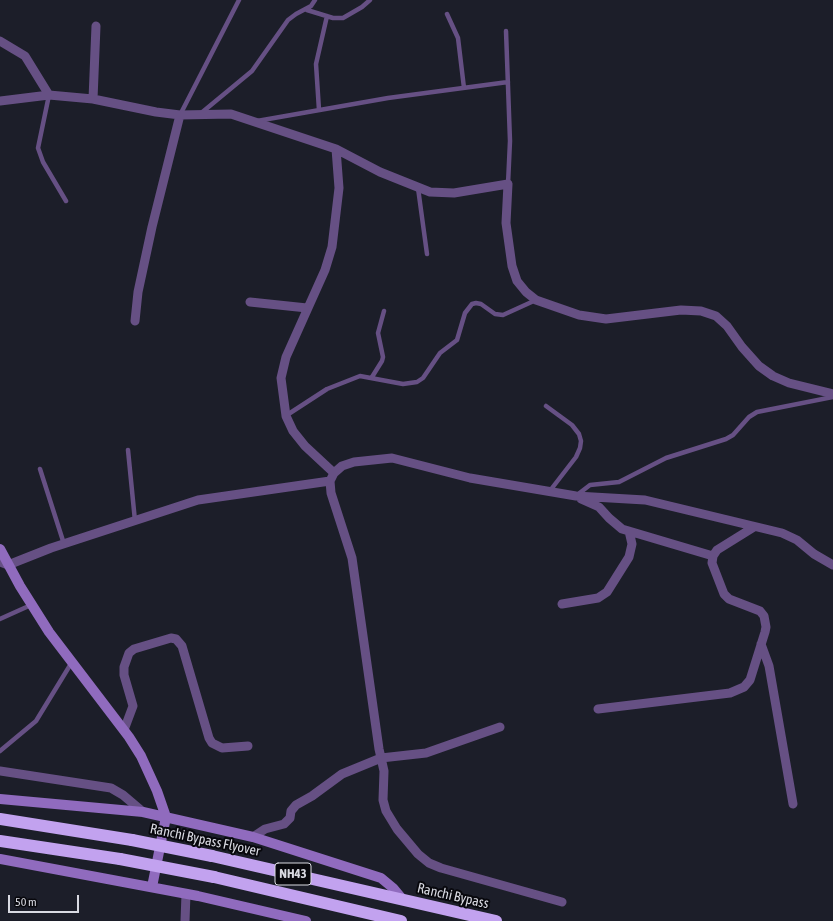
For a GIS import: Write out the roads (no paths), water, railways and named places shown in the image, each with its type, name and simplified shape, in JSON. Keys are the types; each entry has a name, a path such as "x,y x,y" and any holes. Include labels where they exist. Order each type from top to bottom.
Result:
{"highway":[{"name":"Ranchi Bypass Flyover","path":"0,819 132,840 212,856 403,900"},
{"name":"NH43","path":"0,841 120,859 214,878 401,921"},
{"name":"Ranchi Bypass","path":"403,900 496,921"}],"street":[{"path":"93,99 96,26"},
{"path":"0,41 25,56 49,95"},
{"path":"0,101 49,95 93,99 156,112 180,115 197,116 231,114 336,149 418,188 430,192 454,193 508,184 506,223 512,266 517,281 526,292 536,300 579,315 606,319 681,310 701,311 716,316 727,326 742,347 759,366 773,376 789,383 833,396"},
{"path":"135,321 138,292 152,227 180,115"},
{"path":"334,473 298,439 286,416 281,388 282,368 307,308 325,270 332,247 339,188 336,149"},
{"path":"250,302 307,308"},
{"path":"562,902 441,868 424,859 397,829 386,810 382,800 385,778 352,558 331,493 330,481 334,473 342,466 354,462 366,459 392,458 470,478 549,492 576,496 645,500 788,536 833,565"},
{"path":"4,564 198,500 330,481"},
{"path":"576,496 599,507 616,524 629,531 713,556"},
{"path":"598,709 730,693 738,690 750,680 766,627 764,616 760,611 729,599 724,594 712,563 713,556 723,546 754,527"},
{"path":"562,604 598,598 606,592 629,557 632,544 629,531"},
{"path":"0,549 4,564 72,662 124,730 141,756 152,778 166,817 152,887"},
{"path":"124,730 133,706 124,675 124,667 129,653 134,649 171,638 176,639 182,646 212,744 222,748 248,746"},
{"path":"761,644 769,666 793,804"},
{"path":"253,837 265,829 284,824 288,821 291,811 296,805 312,796 336,777 381,758 426,752 500,727"},
{"path":"0,772 111,788 123,795 143,812"},
{"path":"0,799 143,812 253,837 374,875 393,888 403,900"},
{"path":"0,859 152,887 306,921"},
{"path":"185,921 186,894"}],"lane":[{"path":"180,115 239,0"},
{"path":"197,116 252,71 288,20 296,14 307,10 312,6 315,0"},
{"path":"307,10 327,16 343,18 370,0"},
{"path":"446,14 458,38 464,88"},
{"path":"319,110 316,64 327,16"},
{"path":"506,31 510,141 508,184"},
{"path":"255,121 388,98 508,82"},
{"path":"49,95 38,148 43,162 66,201"},
{"path":"418,188 427,254"},
{"path":"286,416 317,395 345,380 360,376 409,384 422,378 435,359 457,340 465,313 472,304 481,304 495,314 503,315 536,300"},
{"path":"372,377 382,361 383,356 378,333 384,311"},
{"path":"576,496 590,485 619,482 666,458 726,439 733,435 749,418 757,412 833,396"},
{"path":"546,406 572,425 579,434 581,441 576,457 549,492"},
{"path":"128,450 135,521"},
{"path":"40,469 64,544"},
{"path":"0,619 32,605"},
{"path":"0,750 36,722 72,662"}]}
